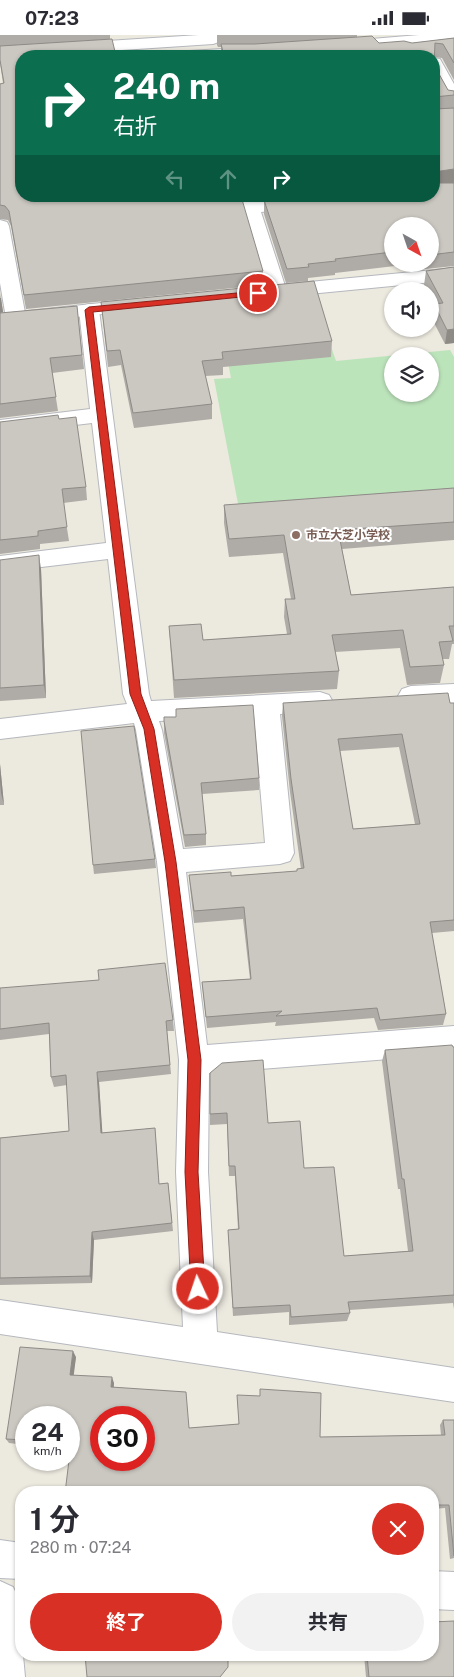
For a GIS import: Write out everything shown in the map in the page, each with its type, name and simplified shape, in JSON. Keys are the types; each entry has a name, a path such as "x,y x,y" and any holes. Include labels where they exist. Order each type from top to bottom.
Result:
{"street":[{"path":"353,45 454,37"},
{"path":"45,50 226,38"},
{"path":"420,41 426,50"},
{"path":"0,53 15,52"},
{"path":"0,69 15,68"},
{"path":"440,79 452,110"},
{"path":"249,202 277,291"},
{"path":"1,233 8,319 158,303"},
{"path":"257,293 454,275"},
{"path":"89,310 100,415 136,694 141,713 149,729 171,862 194,1060 192,1172 201,1348"},
{"path":"0,427 100,415"},
{"path":"0,564 117,550"},
{"path":"385,698 454,694"},
{"path":"0,729 141,713 345,700"},
{"path":"171,862 280,853 266,705"},
{"path":"194,1060 454,1041"},
{"path":"0,1317 454,1385"},
{"path":"0,1559 15,1560"},
{"path":"439,1590 454,1591"},
{"path":"0,1600 6,1677"}],"green space":[{"path":"320,315 336,361 384,356 384,402 439,402 439,351 450,350 454,357 454,495 240,514 214,379 231,378 221,326"}],"building":[{"path":"372,36 379,43 404,41 412,43 454,38 454,63 443,44 435,43 435,50 222,50 221,44 255,44"},
{"path":"112,39 115,50 15,50 15,202 243,202 263,271 24,295 9,211 5,206 0,205 0,84 4,83 0,60 0,46"},
{"path":"440,76 448,90 454,91 454,95 440,96"},
{"path":"454,108 454,169 440,171 440,109"},
{"path":"440,183 454,183 454,252 439,254 439,217 384,217 384,253 308,264 309,267 287,269 265,202 440,202"},
{"path":"454,267 454,329 447,330 439,314 439,303 443,303 439,295 439,282 432,282 427,273 439,273 439,269"},
{"path":"314,281 332,341 222,352 223,359 202,361 212,404 133,413 120,350 107,351 101,302"},
{"path":"77,306 82,355 50,358 56,397 0,404 0,313"},
{"path":"58,415 59,419 76,417 86,487 62,489 67,527 38,531 38,536 0,540 0,422"},
{"path":"454,488 454,522 338,530 351,595 454,587 454,626 449,626 453,641 439,642 444,665 410,667 403,630 332,635 339,671 174,680 169,626 201,624 203,640 291,634 285,599 295,599 284,535 229,539 224,505"},
{"path":"39,555 44,685 0,688 0,560"},
{"path":"448,693 450,703 454,703 454,920 430,922 446,1014 380,1020 377,1008 276,1016 282,1011 206,1017 202,982 251,979 244,907 194,911 189,875 231,872 231,876 297,871 297,869 304,868 291,779 283,703","holes":["402,734 420,824 353,829 338,739"]},
{"path":"253,705 259,778 201,783 206,834 184,835 164,717 176,717 176,709"},
{"path":"134,726 155,859 93,865 81,731"},
{"path":"165,963 173,1020 166,1021 170,1065 97,1072 101,1133 155,1128 159,1184 168,1183 172,1223 92,1232 90,1276 0,1278 0,1138 69,1131 66,1075 51,1077 49,1023 0,1029 0,988 99,980 98,970"},
{"path":"452,1045 454,1047 454,1295 348,1302 350,1313 291,1317 290,1305 233,1308 228,1230 239,1229 235,1166 229,1166 227,1113 210,1114 210,1073 222,1063 263,1060 268,1123 300,1121 304,1168 334,1167 344,1256 413,1251 385,1050"},
{"path":"20,1347 73,1351 70,1375 112,1377 111,1387 186,1392 189,1428 239,1424 237,1395 260,1396 260,1389 321,1393 320,1437 445,1435 443,1420 454,1420 454,1556 449,1505 439,1505 439,1486 66,1486 68,1471 80,1471 80,1406 15,1406 15,1439 6,1439"},
{"path":"454,1621 454,1677 369,1677 368,1661 439,1661 439,1622"},
{"path":"86,1661 228,1661 228,1667 220,1677 87,1677"}],"place":[{"name":"市立大芝小学校","path":"296,535"}],"route":[{"path":"198,1289 192,1172 194,1060 171,862 149,729 141,713 136,694 100,415 89,310 258,293"}]}
